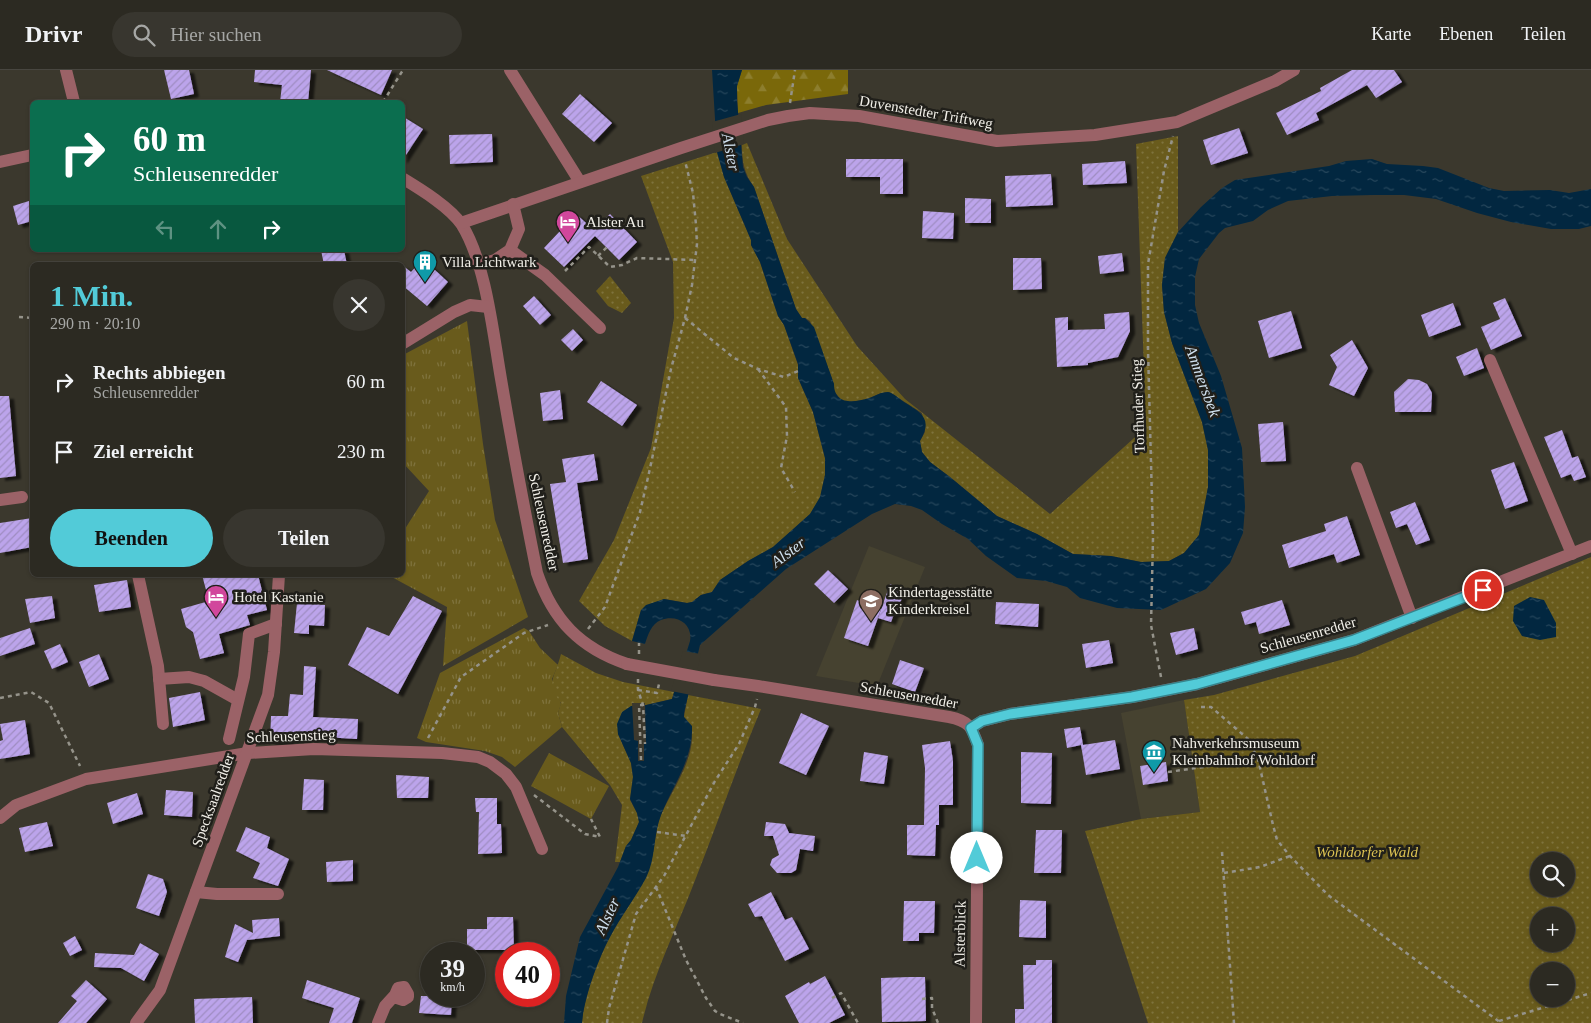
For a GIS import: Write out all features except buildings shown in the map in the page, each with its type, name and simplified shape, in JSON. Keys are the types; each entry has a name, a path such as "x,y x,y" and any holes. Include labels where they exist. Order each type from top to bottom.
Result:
{"street":[{"path":"66,70 74,100"},
{"path":"510,70 580,182"},
{"name":"Duvenstedter Triftweg","path":"461,223 684,147 768,120 788,116 810,112 859,116 996,141 1095,135 1177,122 1275,81 1294,70"},
{"path":"0,162 30,155"},
{"path":"405,180 439,203 461,223"},
{"path":"478,265 495,260 510,250 519,229 514,204"},
{"name":"Schleusenredder","path":"461,223 478,265 488,307 537,573 549,602 560,621 580,639 602,654 627,664 714,680 949,717 966,722 971,728 982,721 1010,714 1165,691 1354,640 1591,546"},
{"path":"510,250 545,275 600,328"},
{"path":"405,342 454,312 470,306 488,307"},
{"path":"1490,360 1572,554"},
{"path":"1357,468 1412,618"},
{"path":"0,500 22,497"},
{"path":"138,577 158,666 163,724"},
{"name":"Specksaalredder","path":"136,1023 160,990 268,695 274,652 279,577"},
{"path":"229,739 244,677 249,634 276,624"},
{"path":"159,679 189,676 238,700"},
{"name":"Alsterblick","path":"971,728 978,745 976,1023"},
{"name":"Schleusenstieg","path":"0,818 16,805 86,779 248,753 314,749 449,753 478,757 506,774 516,787 542,849"},
{"path":"196,892 278,894"},
{"path":"378,1023 384,1006 395,995"}],"path":[{"path":"384,100 403,70"},
{"path":"788,116 795,70"},
{"name":"Torfhuder Stieg","path":"1165,691 1151,625 1153,538 1148,349 1148,264 1164,170 1177,122"},
{"path":"580,639 605,607 640,512 671,369 692,285 696,225 694,202 684,147"},
{"path":"566,271 589,247 610,267 622,265 637,258 695,260"},
{"path":"598,256 607,247"},
{"path":"19,316 30,318"},
{"path":"685,318 734,358 758,369 784,377 798,371"},
{"path":"758,369 786,407 787,436 781,468 795,492"},
{"path":"422,753 436,720 461,677 524,634 560,621"},
{"path":"606,1023 611,999 636,914 673,861 715,780 739,744 755,707 758,686"},
{"path":"645,744 643,705 638,690 657,693"},
{"path":"0,698 31,692 49,703 86,779"},
{"path":"641,760 639,705 643,705"},
{"path":"1201,707 1211,707 1248,738 1258,759 1272,825 1278,840 1290,856 1328,894 1500,1022 1591,993"},
{"path":"1168,772 1210,766"},
{"path":"516,787 538,797 585,834 600,837 591,819"},
{"path":"657,832 686,836"},
{"path":"1222,852 1234,1023"},
{"path":"1223,873 1260,867 1290,856"},
{"path":"656,887 686,960 706,998 715,1011 743,1023"},
{"path":"832,998 841,993 858,1023"},
{"path":"922,998 932,998 932,1008 938,1023"}],"shaded area":[{"name":"Kindertagesstätte Kinderkreisel","path":"869,546 925,567 877,686 816,676"},
{"path":"1184,700 1200,812 1141,819 1121,713"}],"green space":[{"path":"742,70 848,70 848,94 766,105 738,113 737,86"},
{"path":"1178,136 1178,232 1165,258 1162,285 1164,312 1172,343 1202,422 1208,450 1208,487 1199,535 1184,553 1169,561 1141,562 1111,556 1073,554 1037,534 997,516 930,462 922,452 920,441 925,432 922,413 889,392 881,393 868,399 851,402 842,401 834,391 834,384 810,321 802,318 796,309 754,187 746,172 742,151 742,145 747,143 787,239 857,346 905,399 1050,514 1144,429 1145,400 1136,144"},
{"path":"717,152 724,177 751,240 751,245 760,262 778,316 784,325 798,365 798,378 813,412 825,458 825,475 820,498 810,514 773,547 720,580 712,592 701,595 692,602 687,603 664,599 641,610 632,641 605,626 579,601 614,540 651,448 674,318 673,262 641,176"},
{"path":"610,276 631,303 622,313 608,306 596,291"},
{"path":"467,321 495,520 528,617 443,666 447,607 392,577 405,577 405,529 429,491 405,465 405,354"},
{"name":"Wohldorfer Wald","path":"1591,557 1591,1023 1148,1023 1085,831 1141,819 1200,812 1184,700 1214,695 1355,656"},
{"path":"524,628 529,631 540,648 558,665 552,679 561,704 558,713 562,727 515,767 502,757 485,751 426,742 417,738 440,673"},
{"path":"561,654 596,673 623,682 674,692 672,699 646,705 631,706 618,734 631,763 633,777 630,800 637,813 639,822 620,862 615,862 622,805 610,785 562,727 558,713 561,703 556,696 552,684"},
{"path":"688,695 761,709 659,970 642,1023 582,1023 596,967 610,937 649,871 658,823 690,752 692,739 690,727 684,717"},
{"path":"549,753 609,786 591,819 531,786"}],"water":[{"path":"712,70 742,70 737,86 737,101 743,167 754,187 796,309 802,318 805,318 814,327 837,396 846,401 851,401 863,400 885,392 896,396 924,417 926,427 920,441 922,452 930,462 997,516 1037,534 1073,554 1111,556 1141,562 1169,561 1184,553 1199,535 1208,487 1208,450 1202,422 1172,343 1164,312 1162,285 1165,258 1178,232 1222,188 1235,180 1329,166 1346,161 1372,159 1387,164 1438,168 1489,188 1504,191 1550,190 1569,193 1591,189 1591,226 1579,229 1551,229 1511,222 1436,199 1404,195 1374,195 1332,196 1288,201 1268,210 1253,221 1225,228 1199,259 1195,277 1195,305 1199,323 1221,376 1242,448 1245,507 1243,533 1230,563 1206,589 1161,610 1117,608 1080,598 1067,587 1046,581 1017,578 986,556 968,539 922,510 911,506 895,504 872,514 786,569 700,645 684,713 684,717 692,726 689,750 686,761 658,823 649,870 605,946 592,979 582,1023 564,1023 566,996 580,937 618,867 626,846 631,840 639,822 630,799 633,777 631,763 618,734 617,724 622,712 631,706 646,705 672,699 690,641 689,630 683,622 667,618 655,624 650,630 645,644 632,641 641,610 646,605 664,599 687,603 692,602 701,595 712,592 720,580 773,547 810,514 820,497 825,475 825,458 813,412 798,378 798,364 784,325 778,316 760,262 751,245 751,240 724,177 717,152"},
{"path":"1530,597 1544,600 1556,623 1556,637 1540,640 1522,636 1513,621 1514,606"}],"pier":[{"path":"741,114 744,144 715,153 712,122"},
{"path":"683,651 701,654 691,695 671,691"},
{"path":"632,703 645,703 646,744 644,744 644,761 638,761 638,741 634,740"}],"place":[{"name":"Alster Au","path":"568,243"},
{"name":"Villa Lichtwark","path":"425,283"},
{"name":"Hotel Kastanie","path":"216,618"},
{"name":"Kindertagesstätte Kinderkreisel","path":"871,622"},
{"name":"Nahverkehrsmuseum Kleinbahnhof Wohldorf","path":"1154,773"}],"route":[{"path":"977,858 978,745 971,728 982,721 1010,714 1132,697 1197,684 1354,640 1483,590"}],"water label":[{"name":"Alster","path":"731,152"},
{"name":"Ammersbek","path":"1203,381"},
{"name":"Alster","path":"788,552"},
{"name":"Alster","path":"607,916"}]}
